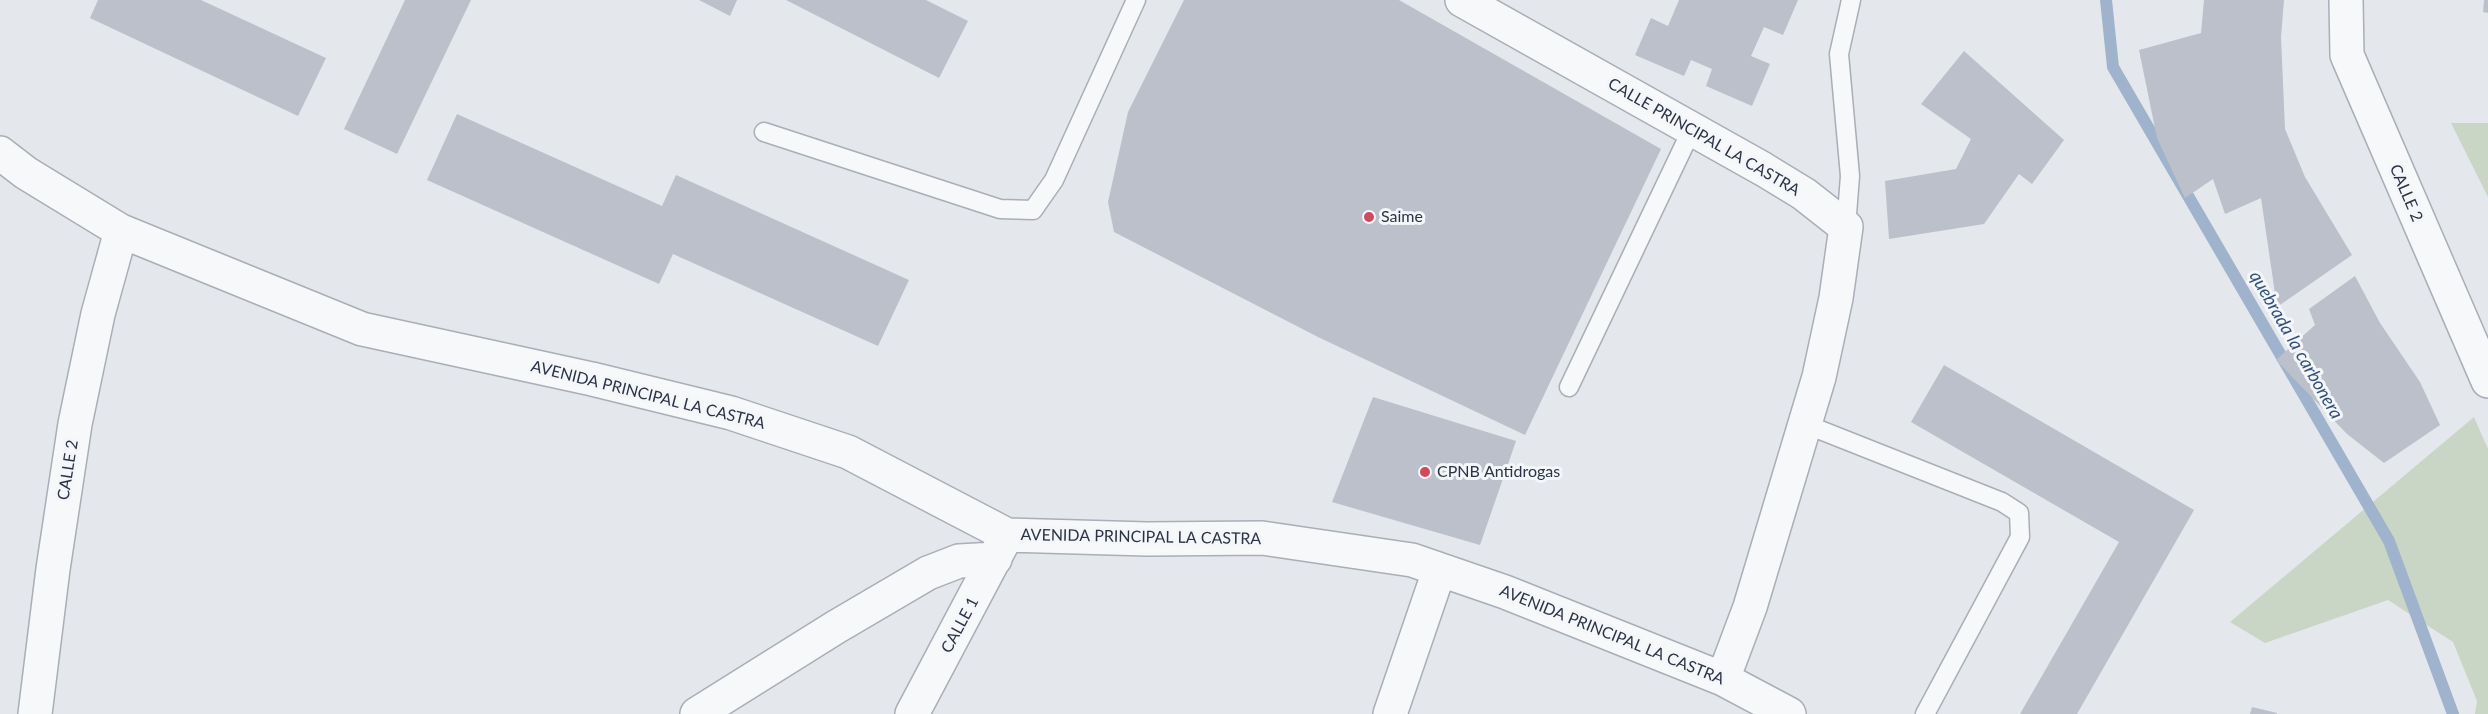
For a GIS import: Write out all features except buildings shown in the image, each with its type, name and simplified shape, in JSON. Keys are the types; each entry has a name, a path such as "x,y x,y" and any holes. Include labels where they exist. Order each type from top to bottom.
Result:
{"street":[{"name":"CALLE PRINCIPAL LA CASTRA","path":"1462,0 1763,168 1804,194 1846,227"},
{"name":"CALLE 2","path":"2346,0 2347,55 2488,381"},
{"name":"AVENIDA PRINCIPAL LA CASTRA","path":"0,153 26,173 121,231 362,329 592,379 731,413 848,452 1001,547 1146,539 1262,538 1412,560 1439,571 1504,591 1723,679 1789,714"},
{"path":"1723,679 1750,607 1820,377 1846,227"},
{"name":"CALLE 2","path":"35,714 53,569 75,424 98,314 121,231"},
{"path":"697,714 836,627 928,573 1001,547"},
{"name":"CALLE 1","path":"912,714 1001,547"},
{"path":"1390,714 1439,571"}],"lane":[{"path":"764,132 1000,209 1033,210 1054,180 1136,0"},
{"path":"1846,227 1850,176 1839,54 1851,0"},
{"path":"1569,387 1692,129"},
{"path":"1805,424 2002,502 2019,513 2020,537 1925,714"}],"green space":[{"path":"2451,123 2488,123 2488,197"},
{"path":"2474,417 2488,449 2488,714 2475,714 2477,701 2453,642 2388,600 2265,643 2230,622"}],"waterway":[{"name":"quebrada la carbonera","path":"2106,0 2113,67 2389,541 2453,714"}],"place":[{"name":"Saime","path":"1369,217"},
{"name":"CPNB Antidrogas","path":"1425,472"}]}
